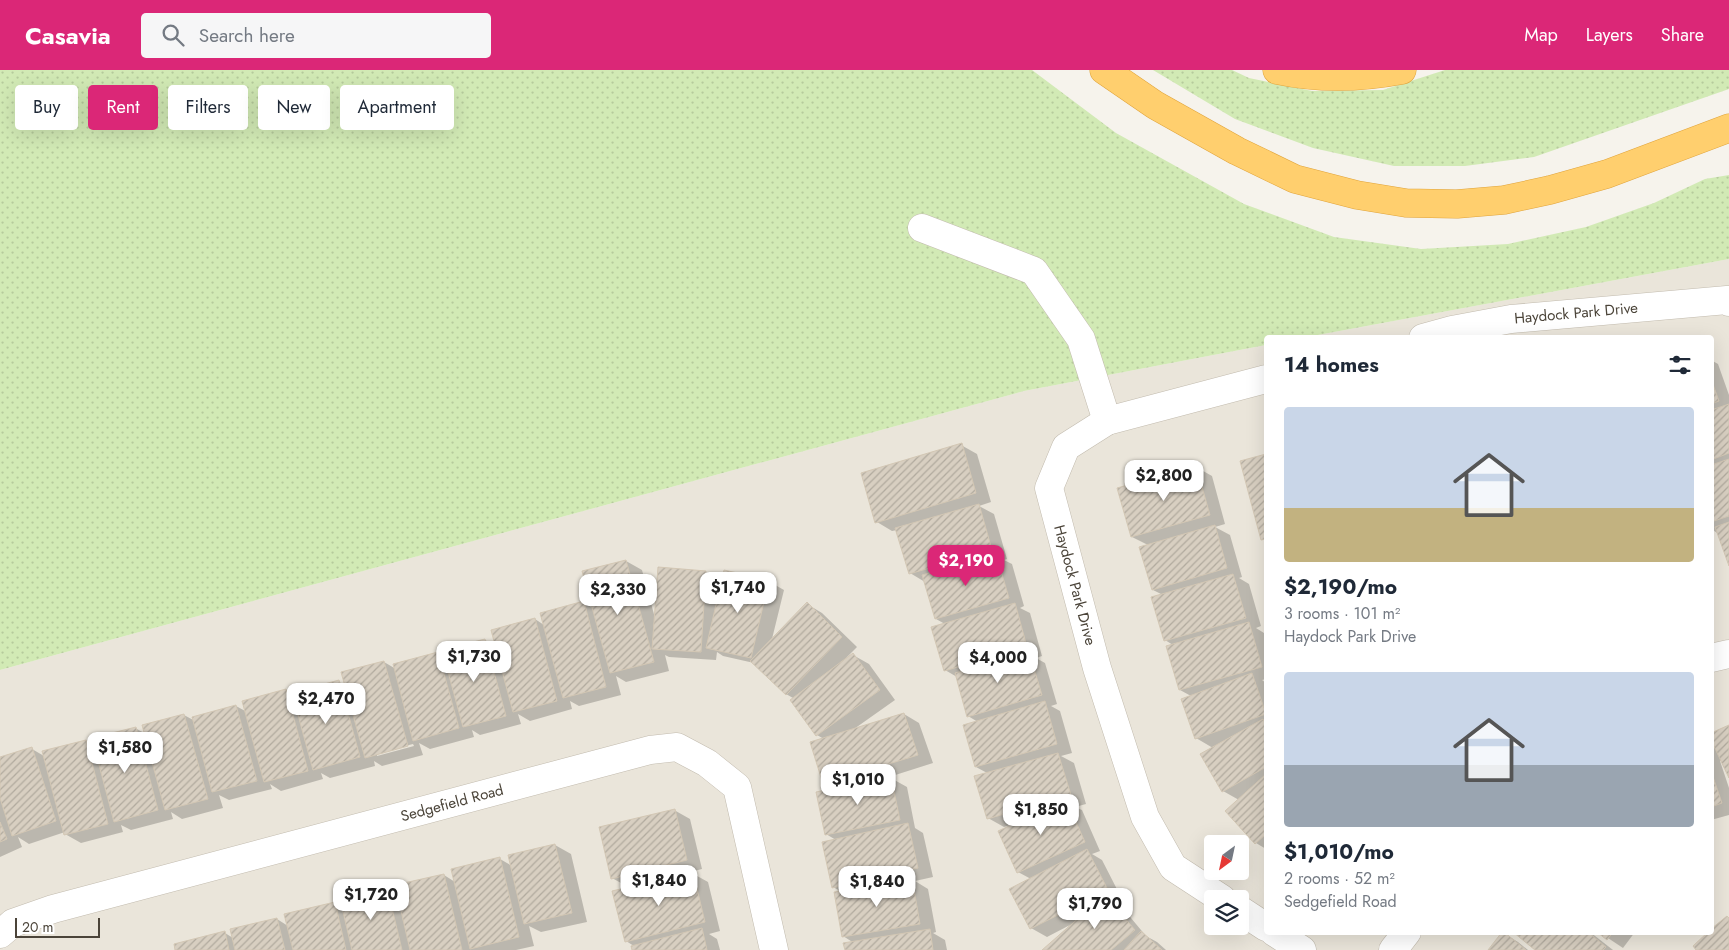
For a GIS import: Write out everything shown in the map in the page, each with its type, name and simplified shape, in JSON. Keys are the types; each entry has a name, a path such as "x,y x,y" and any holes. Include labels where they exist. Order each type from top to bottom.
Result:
{"highway":[{"path":"1104,70 1155,105 1237,151 1295,179 1357,195 1406,203 1457,204 1504,200 1550,190 1607,174 1729,128"},
{"path":"1277,70 1295,74 1330,77 1371,76 1402,70"}],"street":[{"path":"922,228 1034,271 1082,339 1107,421"},
{"name":"Haydock Park Drive","path":"1434,335 1511,318 1727,300 1729,302"},
{"name":"Haydock Park Drive","path":"1209,890 1173,866 1145,817 1098,668 1049,488 1066,447 1107,421 1264,380"},
{"path":"1714,657 1729,654"},
{"name":"Sedgefield Road","path":"0,934 13,924 53,909 650,750 677,748 707,763 737,787 774,950"},
{"path":"1249,916 1264,926"},
{"path":"1279,935 1302,950"},
{"path":"1393,950 1405,935"}],"shaded area":[{"path":"1729,259 1729,950 0,950 0,670 1024,391 1264,345 1264,935 1714,935 1714,335 1318,335"}],"green space":[{"path":"0,70 1032,70 1116,133 1244,204 1334,237 1421,249 1508,244 1586,227 1654,203 1705,179 1729,175 1729,259 1318,335 1264,335 1264,345 1024,391 0,670"},
{"path":"1153,70 1232,70 1249,78 1312,91 1383,90 1445,70 1729,70 1729,89 1534,157 1465,166 1394,166 1313,148 1235,119"}],"building":[{"path":"1714,387 1719,401 1714,403"},
{"path":"1729,404 1729,453 1714,459 1714,409"},
{"path":"962,443 976,493 875,523 861,473"},
{"path":"1264,455 1264,539 1261,540 1240,461"},
{"path":"1729,459 1729,516 1714,521 1714,464"},
{"path":"1196,466 1210,515 1131,537 1117,488"},
{"path":"979,504 992,550 909,574 895,528"},
{"path":"1729,522 1729,566 1715,527"},
{"path":"1215,525 1227,568 1152,590 1139,547"},
{"path":"996,554 1009,598 935,619 922,575"},
{"path":"626,560 654,662 610,673 582,571"},
{"path":"658,567 706,571 701,652 652,649"},
{"path":"724,570 769,580 751,658 706,648"},
{"path":"1233,574 1246,618 1164,641 1151,597"},
{"path":"584,601 606,687 563,698 540,613"},
{"path":"807,602 842,637 786,695 750,661"},
{"path":"1015,603 1027,647 944,671 931,627"},
{"path":"535,618 557,701 513,712 491,630"},
{"path":"1249,622 1262,667 1179,690 1166,646"},
{"path":"485,639 506,716 463,727 442,650"},
{"path":"438,652 459,728 413,741 393,664"},
{"path":"1029,652 1042,695 967,717 955,673"},
{"path":"853,653 880,690 816,736 790,700"},
{"path":"384,661 408,746 365,758 341,672"},
{"path":"1252,673 1264,708 1264,715 1195,739 1181,699"},
{"path":"339,680 360,757 313,770 292,693"},
{"path":"286,689 308,771 264,782 242,701"},
{"path":"1045,701 1057,744 975,767 963,725"},
{"path":"236,705 257,781 212,792 192,717"},
{"path":"904,713 918,755 823,784 810,742"},
{"path":"184,714 208,799 165,810 142,725"},
{"path":"1263,719 1264,768 1222,792 1200,754"},
{"path":"1729,725 1729,778 1714,746 1714,732"},
{"path":"136,727 158,810 114,822 92,738"},
{"path":"86,740 108,824 64,835 42,751"},
{"path":"32,747 56,821 12,836 0,798 0,757"},
{"path":"1058,753 1071,795 987,819 974,776"},
{"path":"1264,776 1264,836 1255,844 1249,835 1247,835 1225,811"},
{"path":"891,777 900,820 825,835 816,792"},
{"path":"1714,780 1722,803 1714,806"},
{"path":"1066,800 1085,842 1017,873 998,831"},
{"path":"675,809 687,860 611,879 599,827"},
{"path":"0,822 7,839 0,842"},
{"path":"908,823 918,868 832,888 822,842"},
{"path":"555,844 572,913 524,924 508,855"},
{"path":"1087,849 1108,890 1030,929 1009,889"},
{"path":"500,857 519,937 470,949 451,869"},
{"path":"693,872 705,922 625,942 612,891"},
{"path":"444,874 462,950 410,950 395,885"},
{"path":"912,878 920,924 842,937 834,892"},
{"path":"387,887 402,950 352,950 340,899"},
{"path":"1105,895 1135,930 1111,950 1042,950"},
{"path":"335,902 346,950 293,950 284,914"},
{"path":"1727,916 1729,918 1729,950 1696,950 1693,946 1705,935 1714,935 1714,927"},
{"path":"277,918 285,950 235,950 230,929"},
{"path":"702,928 707,950 632,950 631,946"},
{"path":"930,929 933,950 845,950 843,943"},
{"path":"225,931 229,950 175,950 174,944"},
{"path":"1141,931 1162,950 1124,950"},
{"path":"1500,935 1508,935 1526,950 1488,950"},
{"path":"1517,935 1592,935 1606,947 1603,950 1535,950"},
{"path":"1601,935 1611,935 1607,940"}]}
